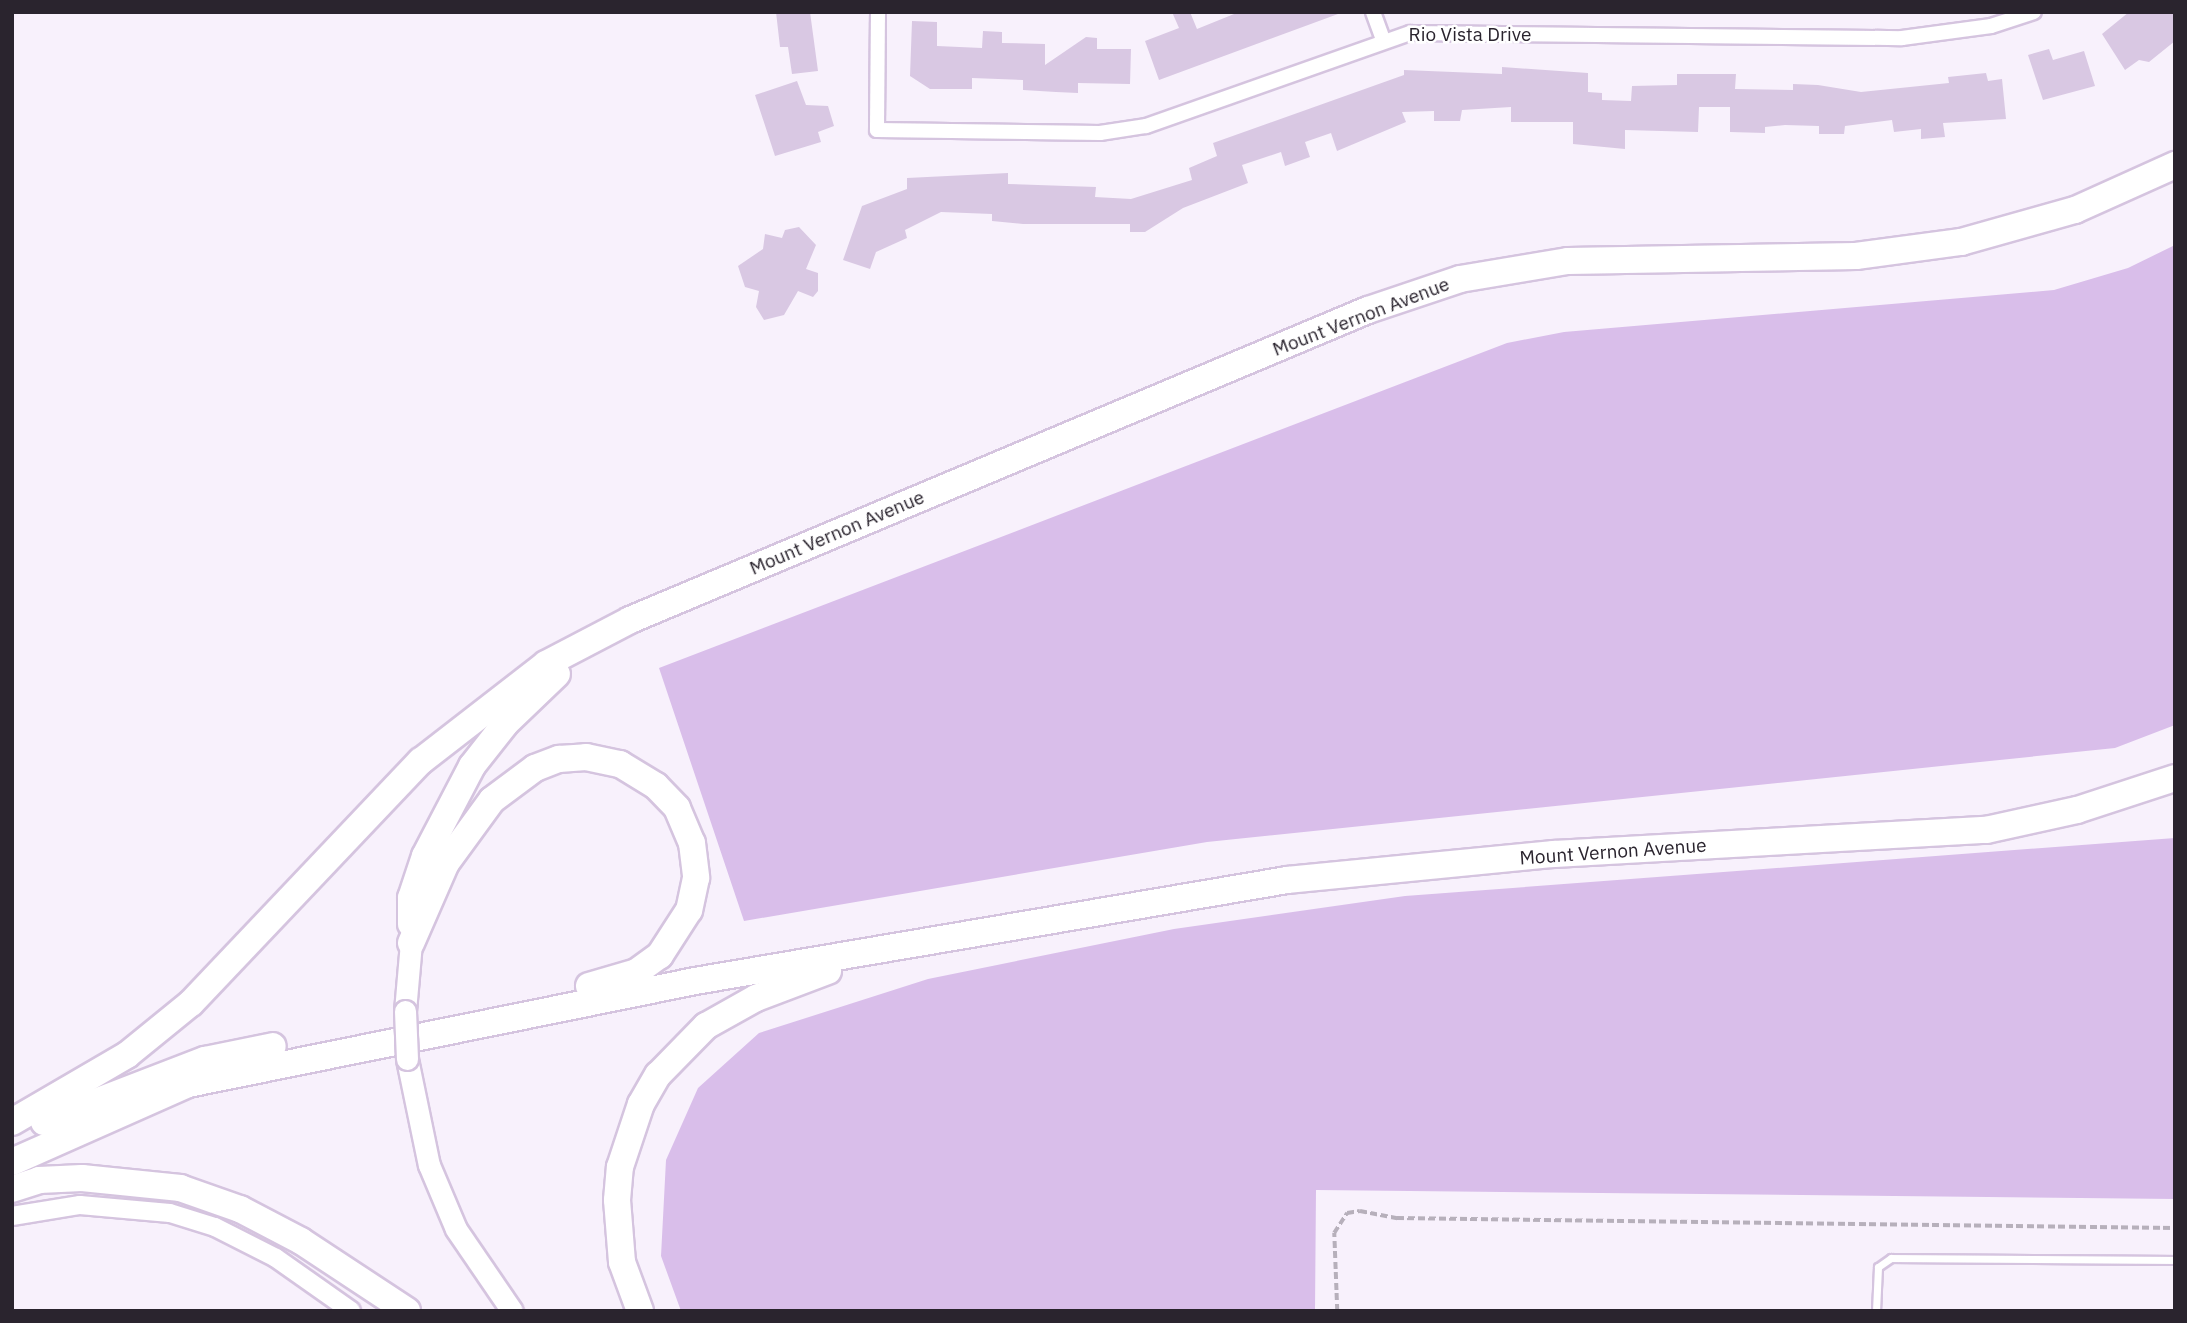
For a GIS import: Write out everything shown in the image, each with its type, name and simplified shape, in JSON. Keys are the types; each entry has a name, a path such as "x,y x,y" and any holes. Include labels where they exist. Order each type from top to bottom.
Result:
{"highway":[{"name":"Mount Vernon Avenue","path":"589,643 629,620 1427,289 1505,269 1568,261 1856,256 1961,242 2075,210 2175,165"},
{"path":"411,943 411,898 418,877 438,824 472,766 505,724 589,643"},
{"path":"12,1122 127,1055 191,1003 421,761 546,664 589,643"},
{"path":"12,1136 205,1060 602,984 637,972 660,955 689,910 696,878 692,843 677,808 656,786 620,764 586,757 559,759 508,787 466,832 411,943"},
{"name":"Mount Vernon Avenue","path":"1047,920 1287,880 1554,854 1986,830 2077,810 2175,778"},
{"path":"12,1162 188,1084 289,1059 1047,920"},
{"path":"639,1311 618,1233 621,1167 642,1104 678,1051 706,1026 792,984 853,962 1047,920"},
{"path":"12,1189 39,1180 82,1178 180,1188 240,1209 301,1241 407,1311"}],"main road":[{"path":"411,943 405,1011 407,1059 429,1165 470,1252 512,1311"}],"street":[{"name":"Rio Vista Drive","path":"878,12 877,130 1118,132 1383,39 1410,33 1902,38 1991,26 2034,12"},
{"path":"1374,12 1383,39"},
{"path":"12,1216 80,1205 170,1213 215,1227 276,1258 351,1311"}],"lane":[{"path":"1876,1311 1878,1267 1891,1258 2175,1260"}],"path":[{"path":"1337,1311 1334,1233 1348,1213 1360,1211 1397,1218 2175,1228"}],"shaded area":[{"path":"2175,245 2175,725 2115,748 1207,842 744,921 659,668 1507,343 1564,332 2054,290 2128,268"},
{"path":"2175,838 2175,1199 1316,1190 1315,1311 681,1311 661,1256 666,1160 698,1088 759,1033 928,979 1174,929 1405,896"}],"building":[{"path":"776,12 810,12 818,71 792,74 788,47 780,47"},
{"path":"1172,12 1190,12 1197,29 1239,12 1338,14 1159,80 1145,41 1179,28"},
{"path":"2129,12 2175,12 2175,41 2149,62 2139,60 2125,70 2102,34"},
{"path":"912,21 937,22 937,46 982,48 983,31 1002,32 1002,43 1045,44 1045,65 1086,37 1097,38 1097,49 1131,49 1130,84 1078,83 1078,93 1023,90 1023,80 972,78 972,89 930,89 910,76"},
{"path":"2049,49 2053,60 2084,51 2095,86 2043,100 2028,55"},
{"path":"1502,67 1588,73 1588,92 1602,93 1602,100 1631,101 1632,86 1677,85 1677,74 1736,74 1735,89 1793,90 1793,84 1861,92 1949,83 1948,77 1986,73 1988,81 2002,79 2006,119 1943,123 1945,137 1921,139 1921,129 1894,132 1892,120 1845,126 1844,134 1819,134 1819,126 1785,125 1765,127 1765,133 1730,132 1730,107 1699,107 1698,132 1625,130 1625,149 1573,144 1573,122 1511,122 1511,107 1462,110 1460,121 1434,121 1434,111 1402,112 1406,122 1337,151 1331,133 1305,142 1310,157 1285,166 1281,152 1242,165 1248,183 1183,208 1145,232 1130,232 1130,224 1023,224 992,221 992,214 941,212 905,230 907,238 876,252 870,269 843,260 862,206 907,189 907,178 1008,173 1008,184 1096,187 1095,197 1131,199 1192,180 1189,168 1217,156 1213,143 1404,75 1404,70 1502,74"},
{"path":"797,81 806,105 828,106 834,126 818,132 821,142 775,156 755,95"},
{"path":"799,227 816,245 806,269 818,273 818,291 813,297 798,291 784,315 764,320 756,307 759,291 745,287 738,266 763,249 765,234 782,238 785,230"}]}
